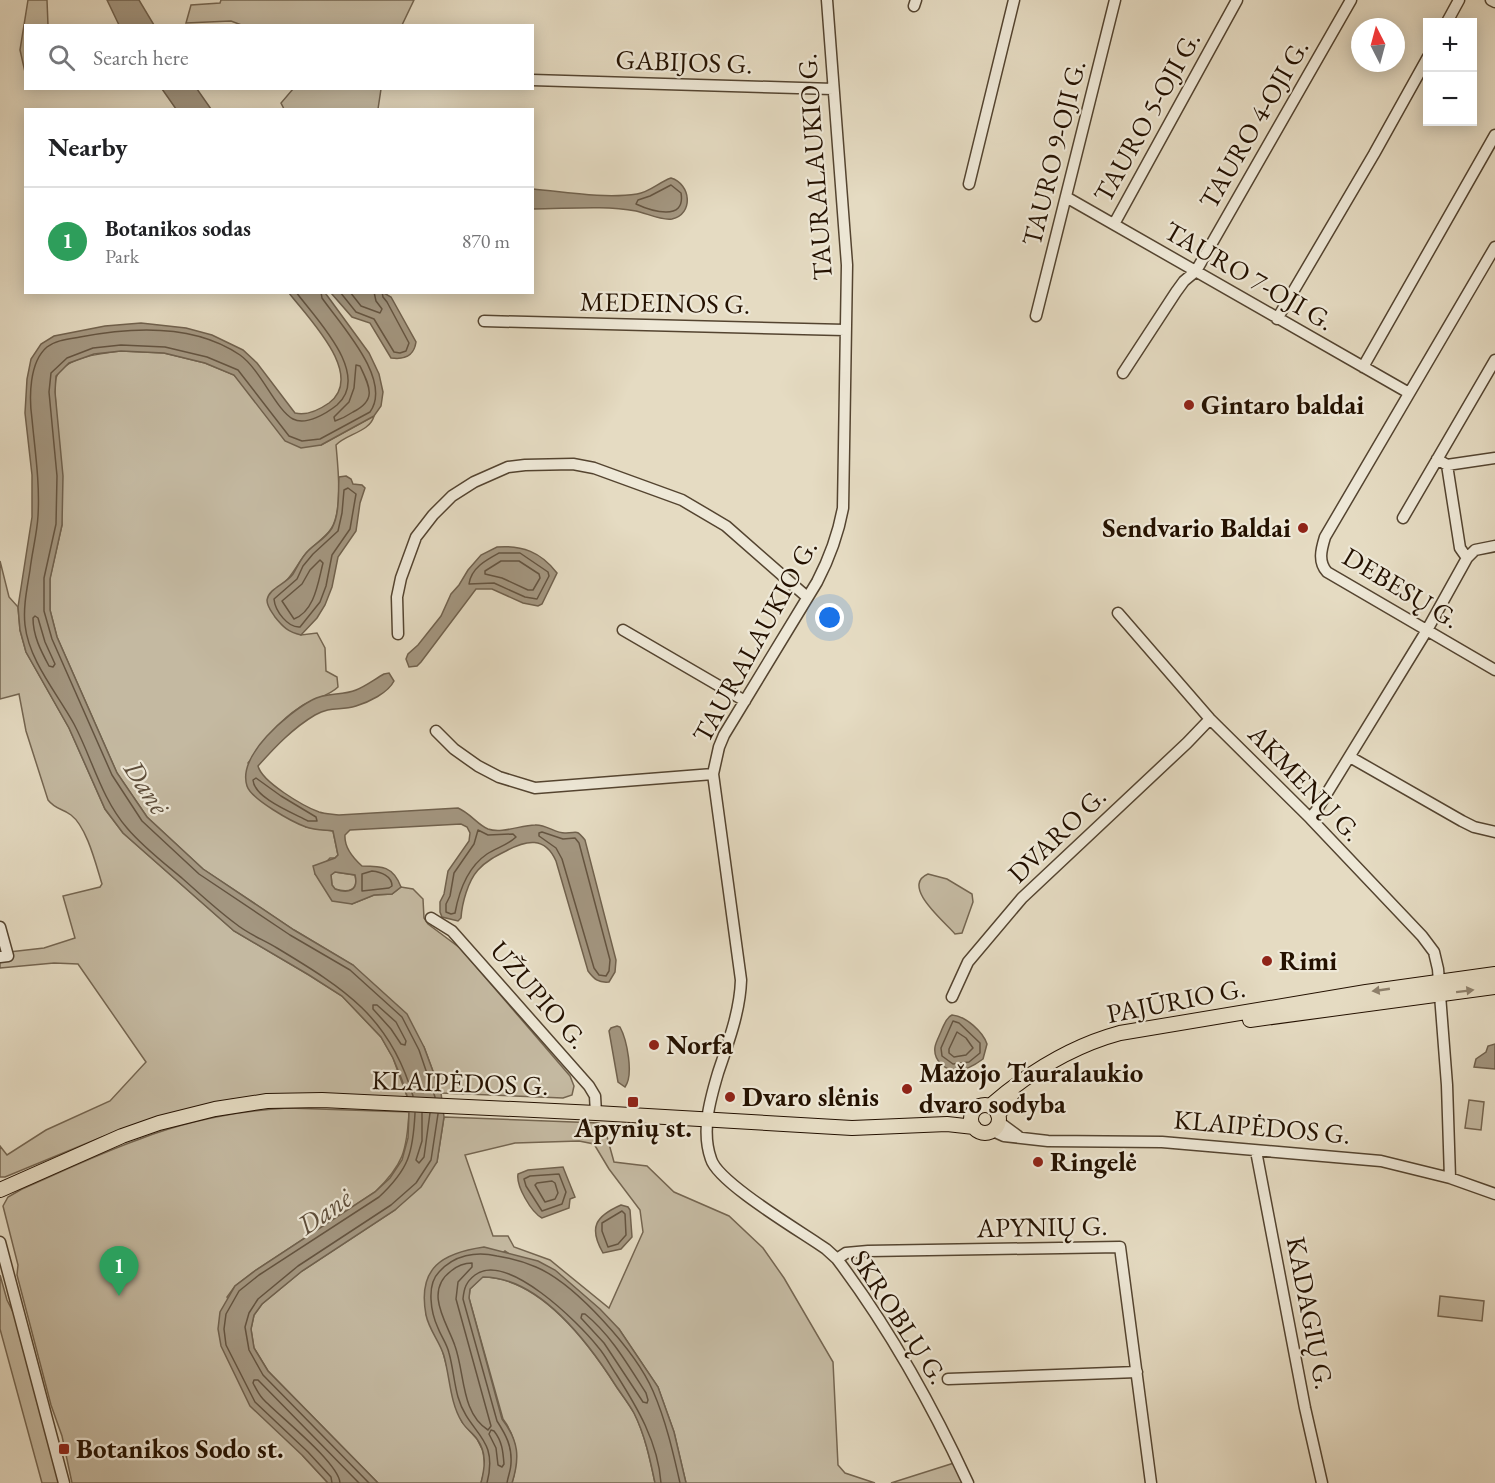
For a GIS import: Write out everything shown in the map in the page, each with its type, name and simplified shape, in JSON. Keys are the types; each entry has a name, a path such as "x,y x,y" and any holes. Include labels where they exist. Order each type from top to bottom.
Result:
{"main road":[{"name":"PAJŪRIO G.","path":"916,1127 973,1120 982,1106 995,1119 1004,1104 1019,1088 1072,1058 1119,1041 1440,988 1495,974"},
{"name":"PAJŪRIO G.","path":"1440,988 1495,987"},
{"name":"KLAIPĖDOS G.","path":"5,1189 122,1136 159,1123 215,1109 267,1101 295,1100 596,1113 852,1128 916,1127"},
{"path":"973,1120 980,1132 995,1119"}],"street":[{"name":"TAURALAUKIO G.","path":"708,1119 709,1102 739,1007 741,980 713,774 719,747 831,555 843,508 847,265 827,0"},
{"path":"969,184 1014,0"},
{"name":"TAURO 9-OJI G.","path":"1036,316 1115,0"},
{"name":"TAURO 5-OJI G.","path":"1114,224 1237,0"},
{"name":"TAURO 4-OJI G.","path":"1123,374 1180,287 1196,271 1351,0"},
{"path":"1449,18 1459,0"},
{"path":"1491,0 1495,2"},
{"path":"1277,319 1423,66"},
{"name":"GABIJOS G.","path":"534,80 833,89"},
{"path":"1363,367 1495,135"},
{"name":"TAURO 7-OJI G.","path":"1066,197 1409,393"},
{"path":"1409,393 1495,247"},
{"name":"MEDEINOS G.","path":"484,321 845,330"},
{"path":"1403,518 1442,462 1495,360"},
{"name":"DEBESŲ G.","path":"1409,393 1325,537 1321,563 1327,572 1495,670"},
{"path":"1442,462 1495,458"},
{"path":"1442,462 1460,548 1467,558"},
{"path":"398,634 397,597 400,578 416,537 452,496 474,482 508,467 525,465 573,464 594,468 682,500 726,526 807,597"},
{"path":"1310,818 1316,812 1427,630 1467,558 1475,550 1495,546"},
{"name":"AKMENŲ G.","path":"1118,613 1210,719 1310,818 1422,936 1434,952 1440,988 1448,1085 1450,1178"},
{"path":"623,630 745,701"},
{"name":"DVARO G.","path":"952,997 968,962 1022,898 1210,719"},
{"path":"436,730 454,749 478,766 499,777 535,788 713,774"},
{"path":"1350,757 1462,822 1495,832"},
{"name":"UŽUPIO G.","path":"431,918 453,931 589,1086 595,1096 596,1113"},
{"path":"0,927 8,956 0,957"},
{"name":"SKROBLŲ G.","path":"708,1119 707,1144 711,1160 728,1183 826,1249 837,1259 901,1354 948,1439 968,1483"},
{"name":"KLAIPĖDOS G.","path":"995,1119 1004,1136 1068,1142 1162,1142 1381,1161 1450,1178 1495,1194"},
{"name":"KADAGIŲ G.","path":"1256,1151 1305,1408 1322,1483"},
{"path":"0,1242 63,1483"},
{"name":"APYNIŲ G.","path":"837,1259 846,1253 868,1251 1120,1246 1151,1483"},
{"path":"948,1379 1137,1372"}],"shaded area":[{"path":"28,0 47,0 48,24 24,24"},
{"path":"221,0 414,0 402,24 239,24 231,21 186,23 191,5 220,3"},
{"path":"24,25 24,68 20,50"},
{"path":"292,90 381,90 378,108 284,108 281,103"},
{"path":"121,351 164,353 205,363 234,375 250,393 321,445 374,416 368,426 336,445 339,488 335,521 329,532 307,552 285,582 301,635 317,633 325,648 326,671 337,677 338,687 300,707 284,719 248,763 306,827 333,831 338,855 330,858 315,874 352,904 374,895 392,894 401,887 413,889 423,899 424,918 428,924 460,948 570,1076 574,1086 572,1095 563,1098 441,1093 424,1047 353,965 294,930 203,869 147,817 117,773 57,637 50,610 50,578 62,525 56,378 67,365 84,357"},
{"path":"0,561 9,597 18,607 20,630 26,652 69,728 105,809 123,833 234,931 342,996 381,1037 393,1058 408,1099 272,1095 234,1099 201,1106 102,1137 5,1177 0,1177 0,1146 7,1155 46,1130 110,1101 146,1062 78,964 54,963 0,968 0,953 44,948 75,938 63,896 100,887 102,884 82,828 71,815 48,800 26,731 19,694 0,699"},
{"path":"335,872 355,875 354,888 348,891 335,889 331,875"},
{"path":"928,874 947,879 972,894 973,902 962,933 955,934 927,904 919,887 921,880"},
{"path":"1469,1100 1484,1102 1481,1130 1465,1128"},
{"path":"288,1108 409,1112 407,1137 402,1157 392,1174 375,1192 256,1270 235,1286 227,1297 303,1456 328,1483 72,1483 62,1436 51,1405 17,1275 18,1265 3,1206 8,1197 95,1156 176,1127 213,1118"},
{"path":"444,1117 599,1123 606,1133 614,1162 647,1166 674,1192 729,1216 763,1248 784,1278 833,1362 838,1465 845,1473 875,1483 686,1483 674,1432 658,1387 619,1329 505,1251 426,1314 442,1349 462,1422 477,1439 483,1451 485,1468 481,1483 378,1483 268,1371 254,1348 251,1329 254,1315 262,1304 302,1271 395,1210 437,1162","holes":["579,1141 594,1144 609,1169 640,1210 643,1232 609,1308 550,1260 514,1247 508,1236 493,1236 465,1155 515,1143"]},
{"path":"0,1275 7,1300 17,1320 60,1483 42,1483 0,1329"},
{"path":"482,1277 503,1280 523,1288 543,1300 577,1332 634,1413 644,1438 655,1483 512,1483 516,1466 516,1450 512,1434 503,1419 469,1298 470,1289"},
{"path":"1440,1296 1484,1301 1482,1321 1438,1316"},
{"path":"954,1463 963,1483 891,1483"}],"water":[{"path":"107,0 139,0 153,24 119,24"},
{"path":"163,90 198,90 210,108 175,108"},
{"path":"671,178 678,181 686,192 687,205 684,211 672,219 611,208 534,209 534,189 612,196 642,193"},
{"path":"290,294 326,294 369,353 379,374 383,392 381,406 374,416 321,445 301,448 285,441 234,375 205,363 164,353 121,351 94,354 69,363 56,376 55,392 63,476 62,525 50,579 50,610 57,637 117,773 147,817 203,869 294,930 353,965 407,1014 424,1047 441,1093 444,1117 437,1162 421,1187 395,1210 302,1271 262,1304 254,1315 251,1329 254,1348 268,1371 378,1483 328,1483 250,1406 221,1346 218,1329 220,1312 235,1286 375,1192 390,1178 402,1160 408,1138 408,1099 393,1058 381,1037 342,996 234,931 123,833 105,809 69,728 26,652 20,630 18,607 32,517 32,475 25,413 27,379 31,359 41,344 54,336 105,326 141,323 186,328 212,335 243,350 257,363 295,413 299,414 317,410 329,403 339,391 341,378 338,362 320,331"},
{"path":"332,294 386,294 391,297 416,342 413,351 405,358 391,358 370,323 352,317"},
{"path":"346,476 353,484 362,485 365,488 360,503 356,531 338,557 332,587 325,605 317,618 301,635 296,634 286,629 278,621 269,607 268,596 293,574 301,559 332,528 337,510 339,477"},
{"path":"497,547 515,547 530,551 538,555 557,573 542,604 538,606 523,603 492,589 476,589 421,662 417,666 409,667 406,659 408,654 441,616 451,594 468,570 481,555"},
{"path":"389,673 394,681 383,693 361,704 326,710 307,720 285,738 258,766 261,772 284,793 303,805 324,813 339,815 458,808 488,829 505,830 539,825 562,833 578,833 585,840 616,960 615,972 609,982 597,980 588,971 556,861 552,853 541,844 534,842 513,847 481,867 468,886 461,918 458,921 442,917 440,902 444,894 448,871 469,841 470,833 467,827 461,824 350,830 345,835 345,840 355,860 362,866 381,867 390,871 401,887 392,894 374,895 352,904 332,901 315,874 313,866 338,855 333,831 312,829 300,824 273,810 250,791 246,774 250,761 267,736 278,725 312,700 356,690","holes":["335,872 355,875 355,885 351,890 335,889 332,885 331,875"]},
{"path":"952,1015 963,1018 973,1025 987,1044 983,1059 957,1071 946,1068 935,1054 937,1040 946,1021"},
{"path":"617,1026 623,1033 627,1049 629,1074 625,1087 618,1082 609,1031"},
{"path":"1495,1044 1495,1069 1474,1067 1476,1059 1486,1052 1488,1046"},
{"path":"563,1167 575,1197 570,1199 569,1208 542,1218 525,1198 519,1185 518,1174 528,1170"},
{"path":"621,1205 630,1210 632,1237 621,1249 603,1253 596,1236 597,1223 606,1213"},
{"path":"484,1247 538,1261 555,1270 600,1309 619,1329 658,1387 674,1432 686,1483 655,1483 644,1438 634,1413 577,1332 543,1300 524,1288 504,1280 483,1277 470,1289 469,1298 502,1419 515,1442 517,1458 512,1483 481,1483 484,1455 477,1439 465,1427 458,1415 444,1356 427,1320 424,1299 426,1285 436,1265 456,1253"}],"place":[{"name":"Gintaro baldai","path":"1189,405"},
{"name":"Sendvario Baldai","path":"1303,528"},
{"name":"Rimi","path":"1267,961"},
{"name":"Norfa","path":"654,1045"},
{"name":"Mažojo Tauralaukio dvaro sodyba","path":"907,1089"},
{"name":"Dvaro slėnis","path":"730,1097"},
{"name":"Apynių st.","path":"633,1102"},
{"name":"Ringelė","path":"1038,1162"},
{"name":"Botanikos sodas","path":"119,1296"},
{"name":"Botanikos Sodo st.","path":"64,1449"}],"water label":[{"name":"Danė","path":"147,787"},
{"name":"Danė","path":"324,1211"}]}
